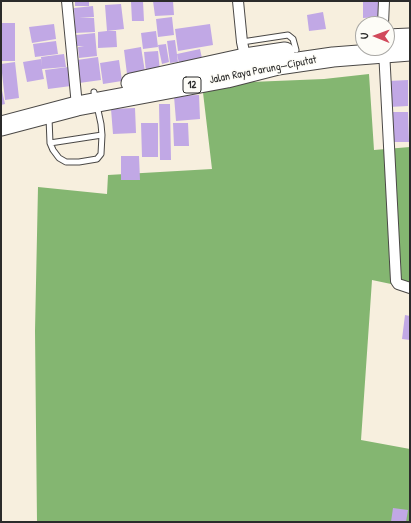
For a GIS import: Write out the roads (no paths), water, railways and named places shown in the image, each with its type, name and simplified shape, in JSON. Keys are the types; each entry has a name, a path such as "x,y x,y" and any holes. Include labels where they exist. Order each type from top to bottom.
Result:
{"highway":[{"name":"Jalan Raya Parung—Ciputat","path":"395,43 410,38"},
{"name":"Jalan Raya Parung—Ciputat","path":"1,113 95,97 246,57 355,43"},
{"name":"Jalan Raya Parung—Ciputat","path":"395,49 410,51"},
{"name":"Jalan Raya Parung—Ciputat","path":"246,57 278,65 355,53"},
{"name":"Jalan Raya Parung—Ciputat","path":"1,126 76,101"}],"street":[{"path":"68,1 76,101"},
{"path":"238,1 246,57"},
{"path":"383,16 384,1"},
{"path":"385,56 396,281 400,285 410,288"}],"lane":[{"path":"49,111 50,143 59,158 66,162 89,161 97,159 101,154 102,136 95,97"},
{"path":"50,143 102,136"}]}
